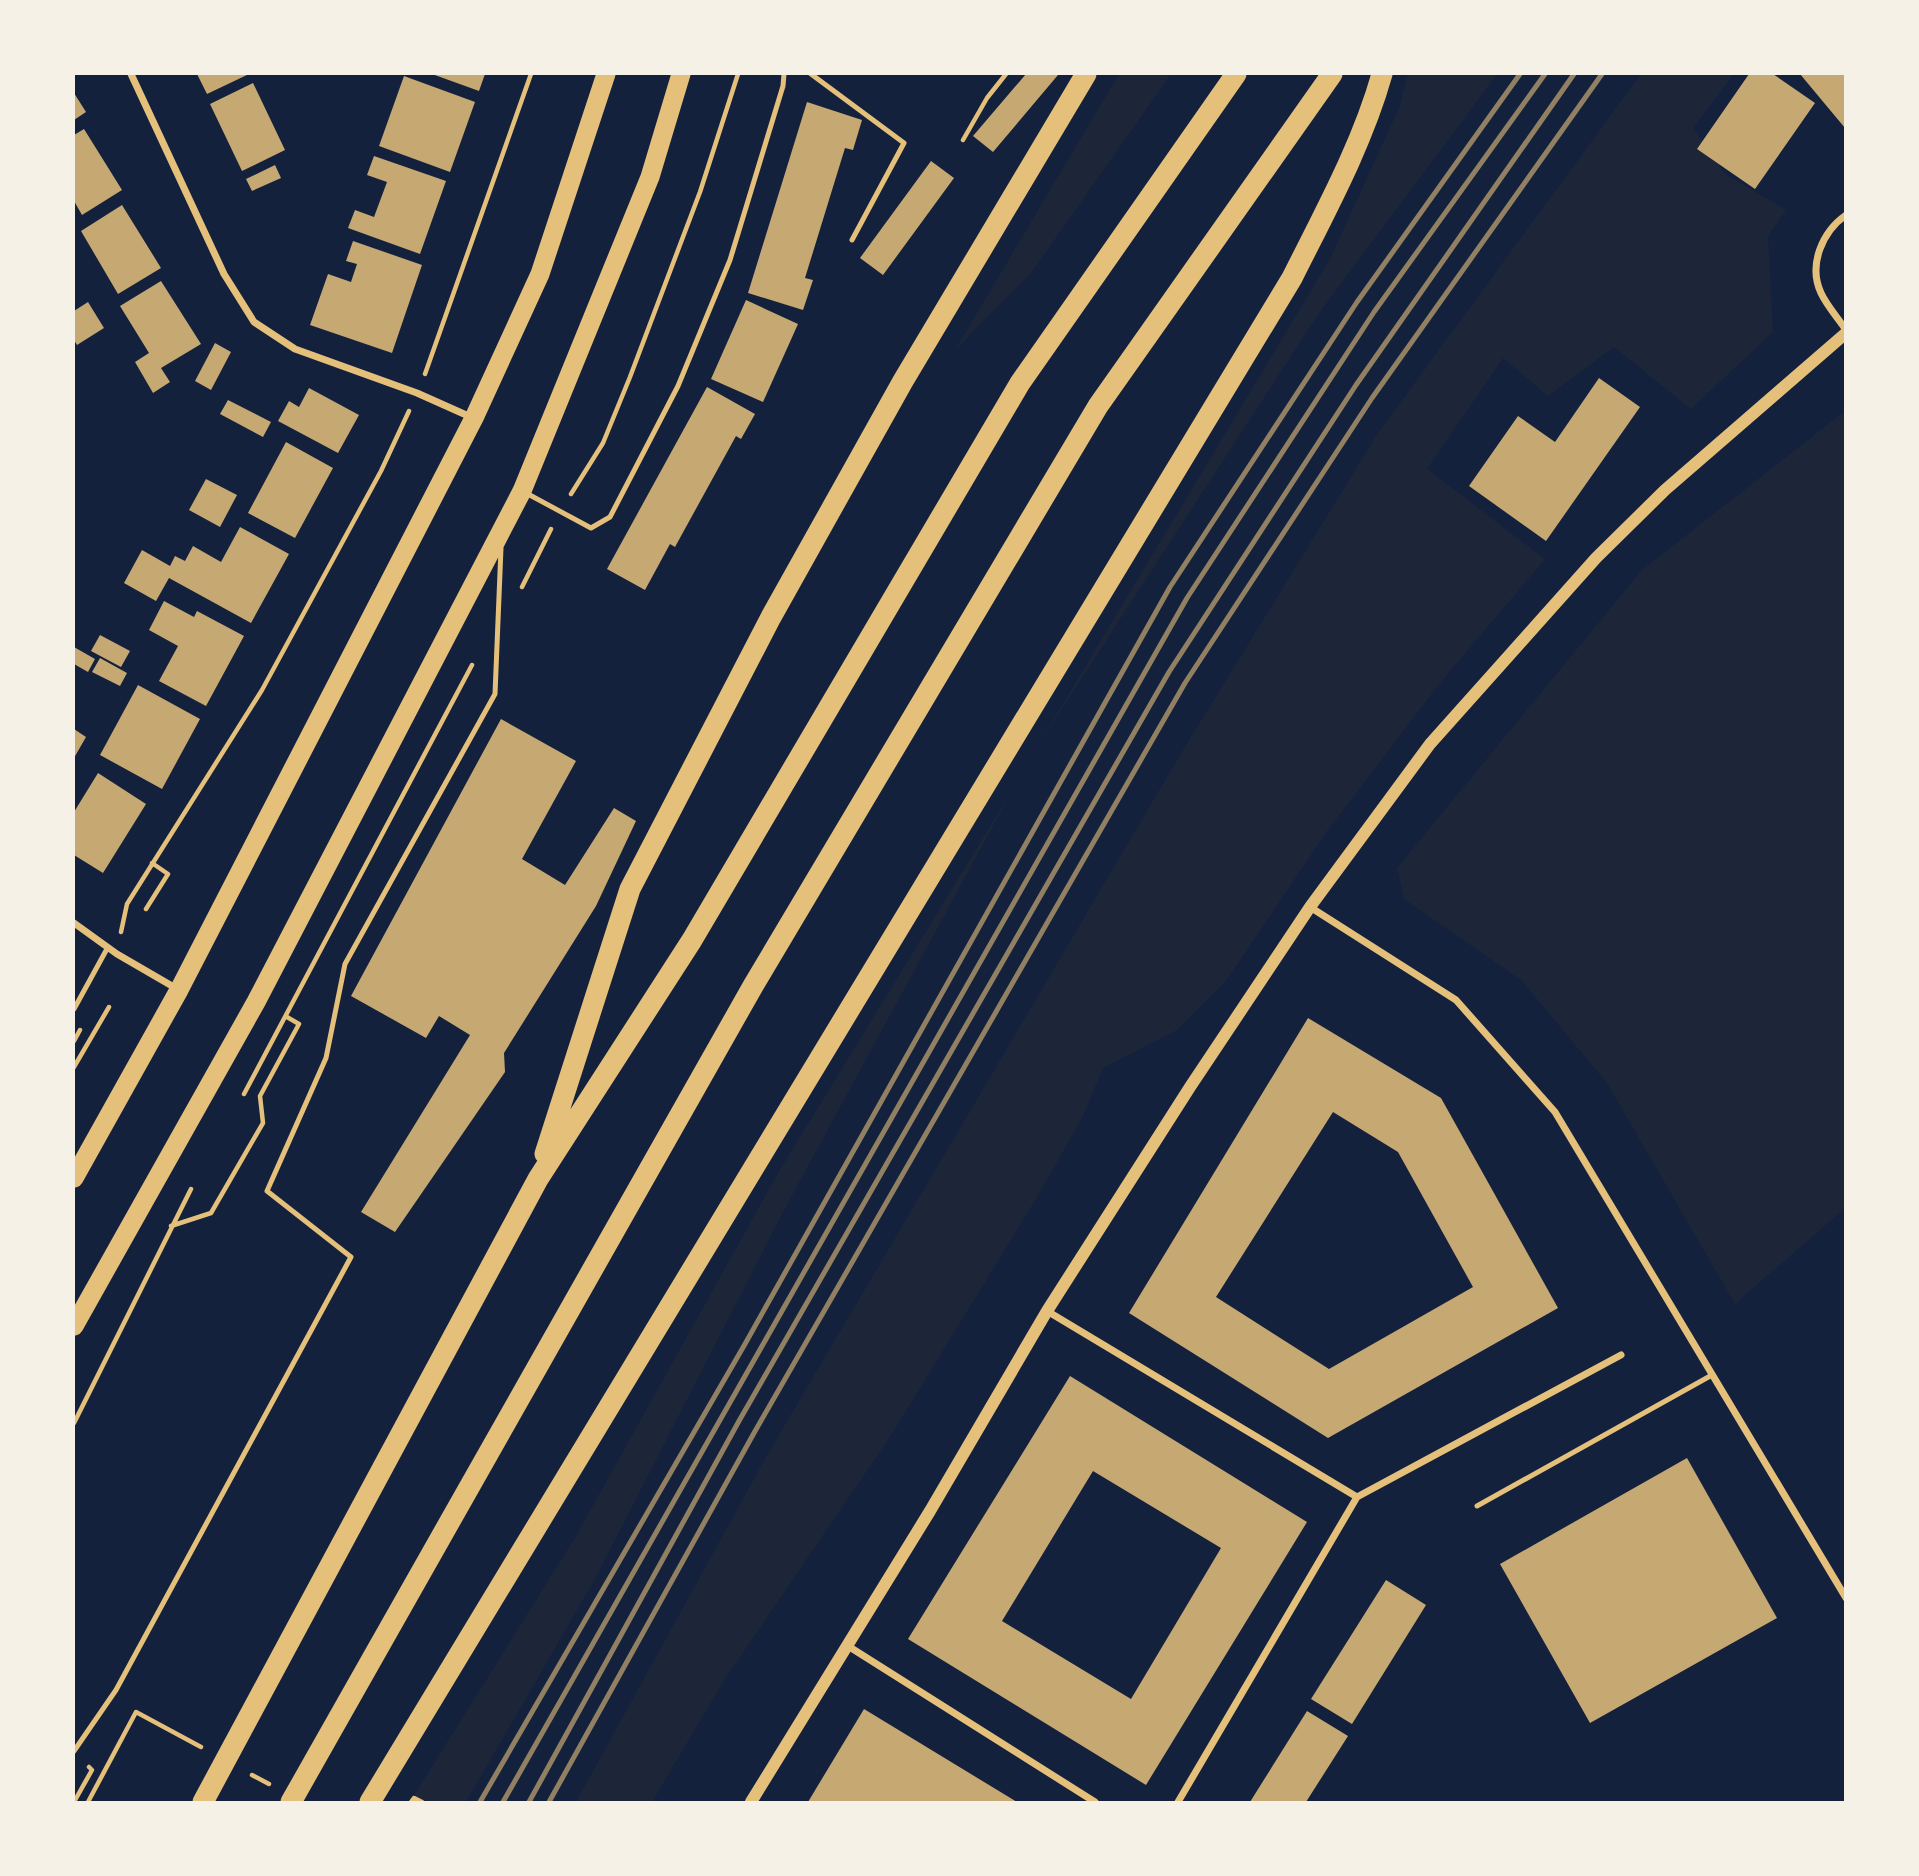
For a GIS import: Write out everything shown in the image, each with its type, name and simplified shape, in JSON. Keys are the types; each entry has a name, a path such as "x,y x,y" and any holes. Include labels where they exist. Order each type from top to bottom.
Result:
{"highway":[{"path":"74,1178 179,990 474,418 540,274 606,74"},
{"path":"74,1326 256,1002 522,491 650,177 681,74"},
{"path":"538,1180 630,889 777,605 903,381 1086,74"},
{"path":"203,1802 538,1180 692,940 1020,383 1236,74"},
{"path":"285,1796 753,986 1098,406 1332,74"},
{"path":"370,1802 1285,290 1331,200 1376,96 1382,74"}],"street":[{"path":"131,74 225,274 254,322 295,349 417,393 474,418"},
{"path":"751,1802 848,1646 1047,1311 1190,1087 1310,907 1430,744 1596,558 1665,490 1846,332 1819,291 1816,250 1837,221 1846,215"},
{"path":"1310,907 1457,1000 1556,1112 1846,1598"},
{"path":"74,923 117,954 179,990"},
{"path":"1047,1311 1357,1497"},
{"path":"1178,1802 1357,1497 1620,1354"},
{"path":"848,1646 1096,1802"}],"lane":[{"path":"522,491 591,528 610,517 678,386 730,260 783,86 784,74"},
{"path":"811,74 904,143 852,240"},
{"path":"74,1751 116,1690 351,1257 267,1191 326,1058 345,964 495,694 502,528"},
{"path":"74,1009 108,947"},
{"path":"1477,1506 1712,1375"}],"path":[{"path":"117,954 127,904 262,690 381,471 417,393 531,74"},
{"path":"244,1094 436,732 522,586 559,512 603,443 700,192 738,74"},
{"path":"962,140 1006,74"},
{"path":"146,909 168,874 152,863"},
{"path":"74,1067 108,1007"},
{"path":"171,1226 211,1213 263,1123 260,1096 299,1024 287,1017"},
{"path":"74,1423 191,1189"},
{"path":"88,1802 136,1712 208,1751"},
{"path":"74,1802 92,1770"},
{"path":"244,1770 285,1796"},
{"path":"411,1802 414,1798 422,1802"}],"shaded area":[{"path":"1119,74 1171,74 1031,273 955,350"},
{"path":"1408,74 1497,74 1317,316 1037,747 1330,259 1399,108"},
{"path":"1641,74 1734,74 1693,128 1725,174 1786,210 1768,236 1773,332 1691,409 1614,347 1548,396 1503,358 1427,469 1545,559 1440,683 1327,831 1226,981 1177,1030 1103,1068 1082,1118 1039,1194 890,1437 725,1679 652,1802 576,1802 766,1457 1180,755 1378,433"},
{"path":"1845,411 1845,1208 1735,1304 1607,1083 1521,980 1404,899 1397,868 1642,570"},
{"path":"1013,789 782,1214 595,1579 466,1802 410,1802 576,1536 778,1173"}],"building":[{"path":"197,74 249,74 207,94"},
{"path":"432,74 485,74 479,91"},
{"path":"1026,74 1058,75 993,152 973,136"},
{"path":"1749,74 1773,74 1815,103 1755,189 1697,149"},
{"path":"1800,74 1845,74 1845,128"},
{"path":"404,76 475,102 450,172 379,146"},
{"path":"253,83 285,150 242,171 210,104"},
{"path":"74,93 86,112 74,120"},
{"path":"807,102 862,120 853,150 845,148 805,278 813,280 803,310 748,293"},
{"path":"84,129 122,190 82,215 74,201 74,135"},
{"path":"374,156 446,181 420,254 348,228 355,210 374,217 387,182 367,175"},
{"path":"931,161 954,178 883,275 860,258"},
{"path":"275,165 281,178 252,191 246,179"},
{"path":"122,205 161,268 118,294 81,231"},
{"path":"353,241 422,265 392,353 310,325 328,274 351,282 357,264 346,261"},
{"path":"161,281 201,344 161,368 170,382 153,393 135,362 149,353 120,306"},
{"path":"746,300 798,324 763,402 711,379"},
{"path":"88,302 104,328 77,345 74,340 74,311"},
{"path":"215,343 231,352 211,390 195,381"},
{"path":"1599,378 1640,407 1546,541 1469,486 1518,416 1555,442"},
{"path":"707,387 755,414 741,439 736,436 675,547 670,544 645,590 607,569"},
{"path":"309,388 359,415 338,453 278,421 289,401 299,407"},
{"path":"228,400 271,422 263,437 220,414"},
{"path":"286,442 333,468 295,538 248,513"},
{"path":"206,479 237,495 220,527 189,510"},
{"path":"240,527 289,554 251,623 169,578 156,601 124,583 142,550 170,566 175,556 185,561 193,546 221,562"},
{"path":"164,601 194,617 197,611 244,636 206,706 159,681 178,646 149,630"},
{"path":"100,635 130,651 121,667 91,651"},
{"path":"74,647 95,659 88,672 74,664"},
{"path":"100,658 127,673 120,686 92,672"},
{"path":"138,685 200,719 162,789 100,755"},
{"path":"501,719 576,761 522,859 565,885 614,808 636,821 596,906 504,1053 505,1072 395,1232 361,1212 470,1035 439,1016 426,1038 351,996"},
{"path":"74,729 86,737 74,758"},
{"path":"98,773 146,804 103,873 74,855 74,812"},
{"path":"1308,1018 1441,1098 1558,1308 1328,1438 1129,1313","holes":["1333,1112 1398,1152 1473,1287 1329,1369 1216,1297"]},
{"path":"1070,1376 1307,1522 1146,1785 908,1639","holes":["1093,1471 1221,1548 1131,1699 1002,1621"]},
{"path":"1687,1458 1777,1618 1590,1723 1500,1564"},
{"path":"1386,1580 1426,1605 1352,1724 1311,1699"},
{"path":"864,1709 1017,1802 808,1802"},
{"path":"1307,1711 1348,1736 1306,1802 1250,1802"}],"railway":[{"path":"480,1802 745,1344 1170,587 1357,302 1520,74"},
{"path":"503,1802 1187,598 1374,312 1545,74"},
{"path":"529,1802 739,1421 1169,672 1356,385 1574,74"},
{"path":"549,1802 754,1433 1185,683 1372,398 1602,74"}]}
